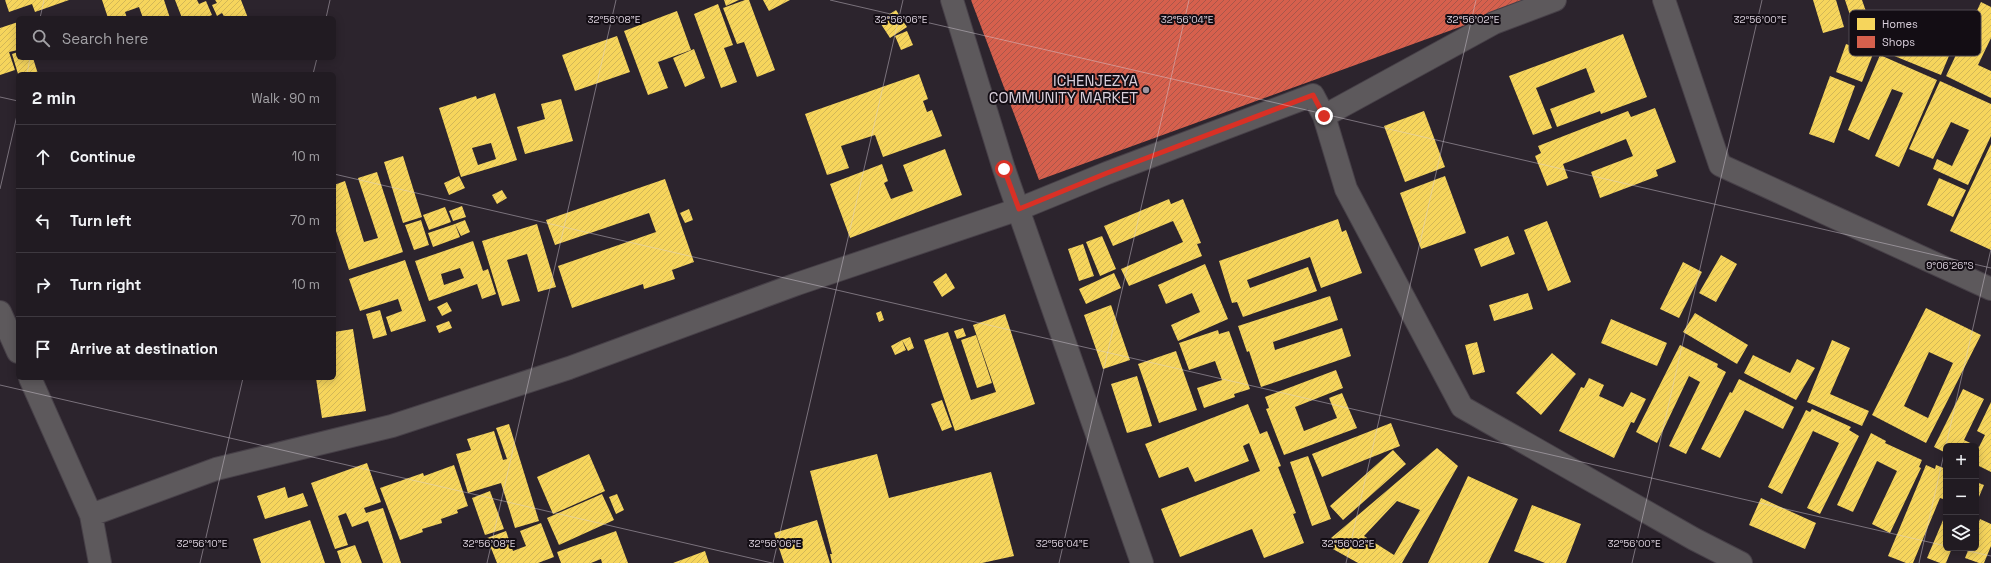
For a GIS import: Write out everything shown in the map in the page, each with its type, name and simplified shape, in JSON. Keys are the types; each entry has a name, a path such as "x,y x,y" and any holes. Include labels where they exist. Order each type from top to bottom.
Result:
{"street":[{"path":"952,0 1004,169 1142,563"},
{"path":"1324,116 1494,23 1555,0"},
{"path":"1664,0 1720,165 1991,289"},
{"path":"91,515 216,469 392,426 569,368 797,284 1019,209 1107,173 1313,95 1324,116 1346,189 1462,407 1694,539 1741,563"},
{"path":"0,312 16,348"},
{"path":"31,380 91,515 100,563"}],"building: Homes":[{"path":"5,0 69,0 35,12 32,4 9,12"},
{"path":"102,0 164,0 169,16 142,16 139,7 125,12 126,16 107,16"},
{"path":"175,0 197,0 199,4 206,1 212,15 210,16 181,16"},
{"path":"215,0 241,0 247,16 224,16 222,13 217,16 212,5 217,3"},
{"path":"724,0 739,0 726,6"},
{"path":"749,0 775,70 757,77 744,42 737,44 723,8"},
{"path":"763,0 790,0 769,11"},
{"path":"983,0 1017,0 987,12"},
{"path":"1097,0 1211,0 1214,7 1117,48"},
{"path":"1291,0 1305,0 1293,5"},
{"path":"1427,0 1435,0 1443,21 1345,58 1336,34"},
{"path":"1463,0 1504,0 1467,12"},
{"path":"1813,0 1836,0 1844,27 1823,33"},
{"path":"1845,0 1862,0 1866,10 1849,10 1849,12"},
{"path":"1981,2 1991,7 1991,38 1978,65 1991,71 1991,98 1946,76 1955,56 1981,56 1981,10 1977,10"},
{"path":"718,4 733,45 724,48 737,82 721,88 694,14"},
{"path":"1023,9 1030,26 998,38 992,22"},
{"path":"896,10 907,27 890,38 879,21"},
{"path":"677,11 691,50 658,62 668,88 648,95 624,31"},
{"path":"16,23 16,50 9,52 15,70 0,75 0,28"},
{"path":"907,31 913,45 901,50 895,36"},
{"path":"1331,32 1340,59 1311,71 1302,52 1321,43 1319,37"},
{"path":"1623,34 1647,97 1601,114 1600,111 1557,127 1550,109 1595,92 1586,68 1536,88 1552,128 1533,135 1509,76"},
{"path":"1027,35 1040,66 1007,79 994,48"},
{"path":"617,36 630,72 575,91 562,55"},
{"path":"1846,44 1849,45 1849,56 1872,56 1862,82 1836,72"},
{"path":"694,49 705,78 685,87 673,58"},
{"path":"16,53 16,60 34,60 37,72 17,72 12,54"},
{"path":"1286,54 1296,73 1280,81 1271,62"},
{"path":"1880,56 1937,80 1899,167 1875,156 1903,93 1892,89 1869,140 1848,130"},
{"path":"1894,56 1949,56 1941,75"},
{"path":"1239,57 1253,88 1237,95 1232,84 1217,90 1224,103 1197,114 1182,82"},
{"path":"1257,62 1265,81 1253,86 1245,67"},
{"path":"1032,72 1050,124 1029,131 1011,79"},
{"path":"919,74 928,99 923,101 927,112 932,110 942,136 883,157 875,135 841,146 849,168 827,175 805,114"},
{"path":"1830,76 1855,86 1834,143 1809,134"},
{"path":"1940,81 1991,104 1991,136 1968,185 1933,169 1937,159 1952,166 1969,130 1951,122 1933,159 1909,149"},
{"path":"495,93 517,160 461,177 439,108 476,96 477,99","holes":["491,143 496,159 478,165 472,148"]},
{"path":"1184,93 1192,117 1159,129 1150,106"},
{"path":"561,99 573,141 525,154 517,127 545,119 541,104"},
{"path":"1146,107 1155,128 1106,149 1097,128"},
{"path":"1118,108 1122,115 1075,135 1072,127"},
{"path":"1655,108 1676,162 1656,170 1658,176 1600,198 1591,172 1633,156 1626,139 1563,164 1568,178 1547,186 1535,156 1541,153 1538,146 1628,111 1631,117"},
{"path":"1424,111 1445,167 1405,182 1384,126"},
{"path":"1067,119 1074,136 1094,129 1103,149 1056,168 1049,148 1037,152 1030,134"},
{"path":"1991,144 1991,250 1950,231"},
{"path":"945,149 962,195 850,238 830,184 882,164 888,181 884,183 891,199 913,191 903,165"},
{"path":"1045,151 1053,170 1042,176 1033,157"},
{"path":"403,156 422,217 403,223 384,162"},
{"path":"377,172 403,252 349,270 336,231 336,184 345,181 364,242 378,238 358,178"},
{"path":"459,176 465,188 449,195 444,183"},
{"path":"1445,176 1466,233 1421,249 1400,193"},
{"path":"1939,178 1966,190 1953,217 1927,205"},
{"path":"665,179 694,262 672,270 675,279 644,289 643,284 572,308 558,266 656,232 649,213 555,245 546,220"},
{"path":"502,190 507,198 497,204 492,195"},
{"path":"1169,199 1171,204 1183,199 1201,243 1197,244 1202,256 1129,286 1121,269 1183,242 1173,221 1113,246 1104,226"},
{"path":"462,206 466,217 453,221 449,211"},
{"path":"445,207 451,222 429,230 423,215"},
{"path":"689,209 693,220 685,223 680,213"},
{"path":"1338,219 1342,232 1346,230 1362,273 1321,288 1310,257 1247,280 1250,288 1308,267 1317,291 1243,317 1237,302 1232,303 1219,261"},
{"path":"421,220 429,245 414,250 405,225"},
{"path":"465,220 470,232 461,236 455,224"},
{"path":"1547,221 1571,282 1548,291 1524,230"},
{"path":"455,224 460,237 433,247 428,233"},
{"path":"537,224 556,287 538,292 527,254 507,260 520,301 502,306 482,241"},
{"path":"1102,236 1116,269 1100,276 1086,242"},
{"path":"1508,236 1515,254 1481,267 1474,249"},
{"path":"473,241 483,271 488,269 496,294 482,299 477,284 429,301 415,261","holes":["460,268 464,278 444,285 441,274"]},
{"path":"1083,244 1094,276 1079,281 1068,249"},
{"path":"1721,255 1737,264 1716,302 1699,293"},
{"path":"405,260 426,321 391,332 386,317 402,311 398,299 360,311 349,279"},
{"path":"1683,262 1702,272 1679,318 1660,309"},
{"path":"1205,264 1228,319 1178,341 1171,325 1200,312 1192,293 1166,304 1158,285"},
{"path":"946,273 955,288 942,297 933,282"},
{"path":"1114,273 1121,288 1086,304 1079,289"},
{"path":"1528,293 1533,309 1494,321 1489,305"},
{"path":"1330,296 1338,320 1273,342 1275,350 1342,328 1351,356 1261,387 1249,351 1247,352 1238,326"},
{"path":"447,302 452,311 442,316 437,307"},
{"path":"1111,305 1130,360 1103,369 1084,315"},
{"path":"1926,308 1981,335 1926,443 1872,415","holes":["1929,352 1953,363 1928,418 1904,406"]},
{"path":"380,310 387,335 373,339 366,314"},
{"path":"881,311 884,320 879,322 876,313"},
{"path":"1695,313 1748,345 1737,364 1683,332"},
{"path":"1005,314 1035,404 955,431 924,340 948,332 971,400 996,392 973,325"},
{"path":"1611,319 1667,343 1657,366 1601,343"},
{"path":"449,321 452,328 439,333 436,326"},
{"path":"963,328 966,336 957,339 954,331"},
{"path":"353,329 366,411 322,418 316,380 336,380 336,332"},
{"path":"1218,330 1219,334 1229,331 1250,389 1234,394 1235,397 1204,408 1197,388 1222,380 1215,361 1189,370 1179,343"},
{"path":"976,335 992,383 977,388 961,340"},
{"path":"910,337 914,348 908,351 902,340"},
{"path":"902,340 906,350 895,355 891,346"},
{"path":"1832,340 1850,348 1830,394 1869,411 1862,426 1807,402"},
{"path":"1477,342 1485,372 1473,375 1465,345"},
{"path":"1680,345 1718,364 1717,367 1726,372 1686,454 1669,446 1700,382 1689,376 1657,443 1636,432"},
{"path":"1176,351 1197,410 1159,423 1138,364"},
{"path":"1552,353 1576,374 1541,415 1516,393"},
{"path":"1753,355 1790,373 1797,359 1815,368 1796,400 1744,373"},
{"path":"1336,370 1343,388 1295,407 1304,431 1337,418 1329,398 1342,393 1357,428 1284,455 1266,409 1269,408 1265,397"},
{"path":"1137,376 1152,426 1127,433 1111,384"},
{"path":"1589,378 1604,385 1599,396 1623,407 1631,392 1646,399 1634,423 1631,422 1614,458 1559,431 1581,387 1584,388"},
{"path":"1739,379 1794,407 1783,429 1745,410 1720,458 1701,449 1730,392 1732,393"},
{"path":"1963,389 1984,399 1964,440 1970,443 1943,443 1943,452 1934,447"},
{"path":"942,400 952,427 942,431 931,404"},
{"path":"1991,402 1991,472 1979,466 1979,447 1985,435 1977,431"},
{"path":"1248,404 1260,434 1267,431 1281,466 1278,467 1296,513 1293,514 1304,543 1264,558 1252,529 1180,557 1161,509 1260,471 1249,443 1243,446 1249,461 1195,482 1188,467 1159,478 1145,444"},
{"path":"1812,409 1851,427 1849,430 1859,436 1820,514 1807,508 1839,443 1813,431 1782,494 1768,487 1806,410 1810,412"},
{"path":"1391,423 1400,446 1322,477 1312,454"},
{"path":"509,424 539,521 515,528 501,483 468,493 456,454 471,450 467,439 494,431 503,460 507,459 496,428"},
{"path":"1871,433 1886,441 1885,443 1922,460 1919,467 1921,468 1890,533 1872,524 1897,471 1877,461 1853,512 1837,505"},
{"path":"1437,448 1458,466 1402,563 1358,563 1324,544","holes":["1397,501 1420,510 1394,555 1364,536"]},
{"path":"1393,450 1406,464 1343,520 1330,506"},
{"path":"589,454 605,491 553,514 537,477"},
{"path":"877,454 889,498 991,472 1014,556 982,563 832,563 830,554 832,554 810,471"},
{"path":"1308,456 1331,519 1312,526 1290,462"},
{"path":"367,463 381,502 364,508 366,513 383,508 401,563 383,563 368,521 352,527 346,513 338,516 348,545 335,549 311,483"},
{"path":"454,465 468,506 457,510 458,513 441,519 442,523 422,529 423,532 400,540 380,488 423,473 424,476"},
{"path":"1926,465 1935,469 1936,465 1943,468 1943,499 1940,498 1913,563 1906,563 1888,556"},
{"path":"1468,476 1518,499 1488,563 1428,563"},
{"path":"1979,483 1984,485 1979,497"},
{"path":"285,487 288,498 303,493 308,506 265,519 257,496"},
{"path":"490,491 504,529 485,535 472,498"},
{"path":"602,494 614,520 559,545 547,518"},
{"path":"617,494 624,510 616,514 609,497"},
{"path":"1761,498 1816,523 1805,549 1749,525"},
{"path":"1532,505 1581,524 1566,563 1545,563 1514,551"},
{"path":"1980,519 1991,524 1991,546 1984,563 1979,563 1965,558 1968,551 1979,551"},
{"path":"310,520 325,563 261,563 253,539"},
{"path":"817,520 830,563 784,563 774,533"},
{"path":"1943,520 1943,551 1951,551 1946,563 1940,563 1927,558"},
{"path":"541,523 554,557 538,563 497,563 487,538 506,531 513,551 526,546 520,531"},
{"path":"616,531 628,563 602,563 601,559 591,563 561,563 557,552"},
{"path":"355,545 362,563 341,563 337,551"},
{"path":"705,551 709,563 673,563"}],"building: Shops":[{"name":"ICHENJEZYA COMMUNITY MARKET","path":"971,0 1534,0 1039,180"}],"place":[{"name":"ICHENJEZYA COMMUNITY MARKET","path":"1146,90"}],"route":[{"path":"1004,169 1019,209 1107,173 1313,95 1324,116"}]}
